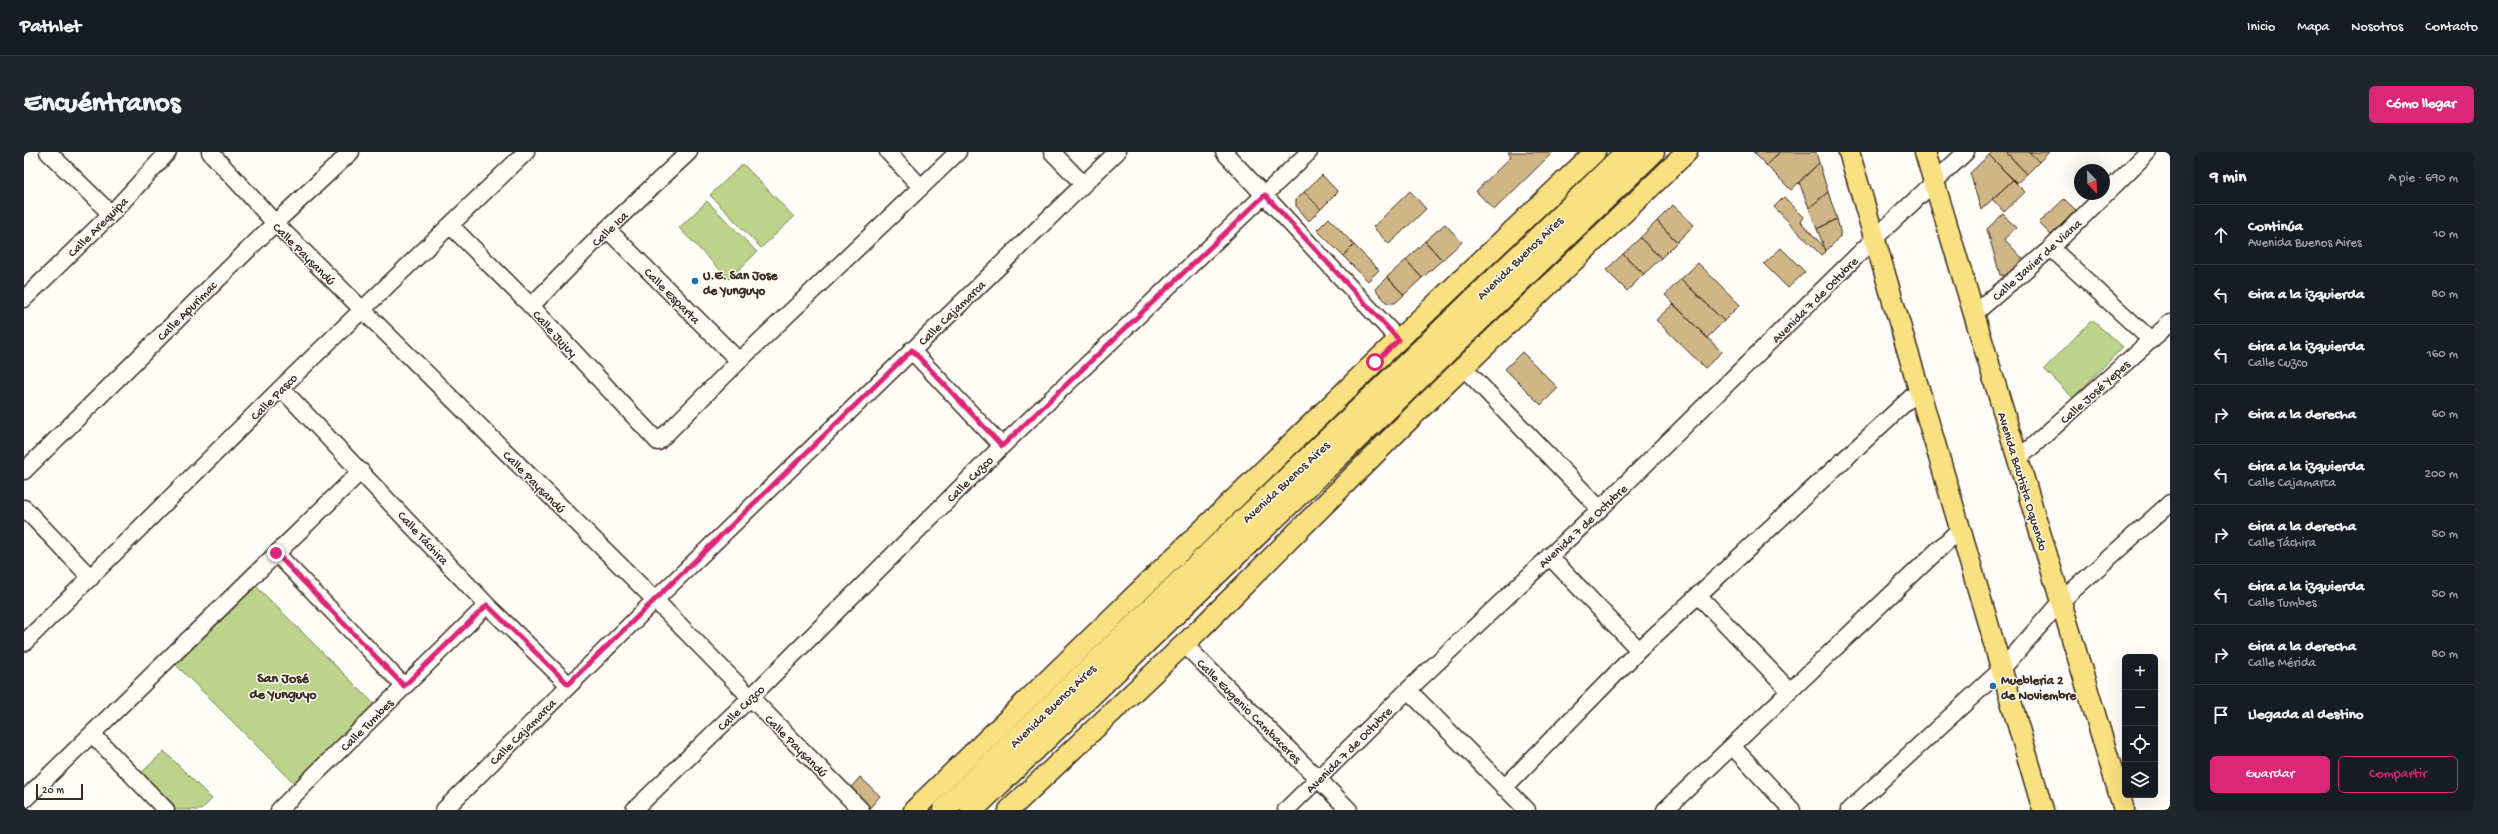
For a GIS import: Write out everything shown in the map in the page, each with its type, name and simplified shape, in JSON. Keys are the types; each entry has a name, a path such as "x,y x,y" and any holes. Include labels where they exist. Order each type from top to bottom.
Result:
{"highway":[{"name":"Avenida Buenos Aires","path":"944,810 1164,596 1392,380 1627,152"},
{"name":"Avenida Buenos Aires","path":"972,810 1652,152"}],"main road":[{"name":"Avenida Buenos Aires","path":"914,810 1595,152"},
{"path":"1010,810 1184,644 1463,367 1687,152"},
{"path":"1848,152 1875,238 2043,810"},
{"name":"Avenida Bautista Oquendo","path":"1925,152 2124,810"}],"street":[{"path":"48,152 111,214"},
{"name":"Calle Arequipa","path":"24,299 111,214 168,152"},
{"name":"Calle Paysandú","path":"210,152 275,223 655,600 861,810"},
{"name":"Calle Apurimac","path":"24,471 275,223 351,152"},
{"name":"Calle Pasco","path":"24,644 281,388 362,309 451,226 526,152"},
{"name":"Calle Ica","path":"531,306 607,229 690,152"},
{"path":"888,152 921,187"},
{"path":"739,361 958,152"},
{"path":"1052,152 1084,184"},
{"name":"Calle Cajamarca","path":"444,810 568,684 1117,152"},
{"path":"1224,152 1399,340"},
{"name":"Calle Cuzco","path":"634,810 750,698 1002,446 1310,152"},
{"name":"Avenida 7 de Octubre","path":"1286,810 1408,690 1600,509 1875,238 1935,183 1966,152"},
{"name":"Calle Javier de Viana","path":"1974,314 2051,248 2148,152"},
{"name":"Calle Jujuy","path":"451,226 531,306 658,442 739,361"},
{"name":"Calle Esparta","path":"607,229 739,361"},
{"path":"2051,248 2151,340"},
{"name":"Calle José Yepes","path":"2018,459 2170,323"},
{"path":"912,350 1002,446"},
{"path":"1463,367 1600,509"},
{"name":"Calle Táchira","path":"281,388 487,605 568,684"},
{"path":"1504,788 1639,650 1919,390"},
{"path":"24,800 361,471"},
{"path":"1849,810 2002,669 2061,601 2170,503"},
{"path":"24,508 91,578"},
{"path":"1665,810 1789,690 1960,529"},
{"path":"276,553 404,686"},
{"path":"1549,556 1639,650"},
{"path":"1698,595 1789,690"},
{"name":"Calle Tumbes","path":"279,810 487,605"},
{"name":"Calle Eugenio Cambaceres","path":"1184,644 1349,810"},
{"path":"1408,690 1504,788 1528,810"},
{"path":"92,734 166,810"},
{"path":"1732,746 1792,810"}],"green space":[{"path":"743,164 794,217 761,248 710,195"},
{"path":"707,201 757,252 729,279 679,228"},
{"path":"2092,320 2123,347 2073,398 2044,369"},
{"path":"256,586 376,706 296,785 176,665"},
{"path":"164,751 212,799 201,810 165,810 135,779"}],"building":[{"path":"1508,152 1553,152 1494,210 1476,191 1511,157"},
{"path":"1753,152 1780,152 1766,165"},
{"path":"1780,152 1816,152 1819,163 1791,190 1766,165"},
{"path":"1993,152 2006,152 2027,174 2017,183 1989,155"},
{"path":"2006,152 2029,152 2039,162 2027,174"},
{"path":"2029,152 2049,152 2039,162"},
{"path":"1989,155 2013,180 1981,210 1970,173"},
{"path":"1819,163 1828,192 1809,208 1799,182"},
{"path":"1322,175 1338,192 1321,209 1304,192"},
{"path":"2013,180 2025,192 2004,212 1992,199"},
{"path":"1410,191 1426,209 1389,244 1373,227"},
{"path":"1304,192 1321,209 1309,221 1296,206 1296,200"},
{"path":"1828,192 1837,219 1817,229 1809,208"},
{"path":"1784,197 1804,217 1801,222 1825,248 1826,251 1821,255 1774,207"},
{"path":"2064,199 2076,210 2051,235 2039,223"},
{"path":"1673,205 1694,225 1677,242 1657,221"},
{"path":"2003,214 2016,228 2004,239 2025,261 2009,276 2000,275 1987,229"},
{"path":"1329,218 1354,245 1343,256 1317,230"},
{"path":"1837,219 1840,237 1826,251 1817,229"},
{"path":"1657,221 1677,242 1661,258 1640,238"},
{"path":"1445,224 1462,242 1442,260 1425,241"},
{"path":"1640,238 1661,258 1644,274 1623,254"},
{"path":"1425,241 1442,260 1422,278 1406,260"},
{"path":"1354,245 1379,270 1368,281 1343,256"},
{"path":"1781,248 1805,272 1788,288 1764,264"},
{"path":"1623,254 1644,274 1627,291 1606,270"},
{"path":"1406,260 1422,278 1404,295 1387,277"},
{"path":"1698,263 1740,305 1724,321 1681,279"},
{"path":"1387,277 1404,295 1395,303 1387,303 1375,289"},
{"path":"1681,279 1724,321 1707,338 1665,295"},
{"path":"1673,304 1722,352 1705,368 1656,320"},
{"path":"1522,352 1558,388 1541,405 1505,369"},
{"path":"860,777 880,796 868,810 848,791"}],"place":[{"name":"U.E. San Jose de Yunguyo","path":"695,281"},
{"name":"Muebleria 2 de Noviembre","path":"1993,686"}],"district":[{"name":"San José de Yunguyo","path":"283,686"}],"route":[{"path":"276,553 404,686 487,605 568,684 912,350 1002,446 1265,195 1399,340 1375,362"}]}
